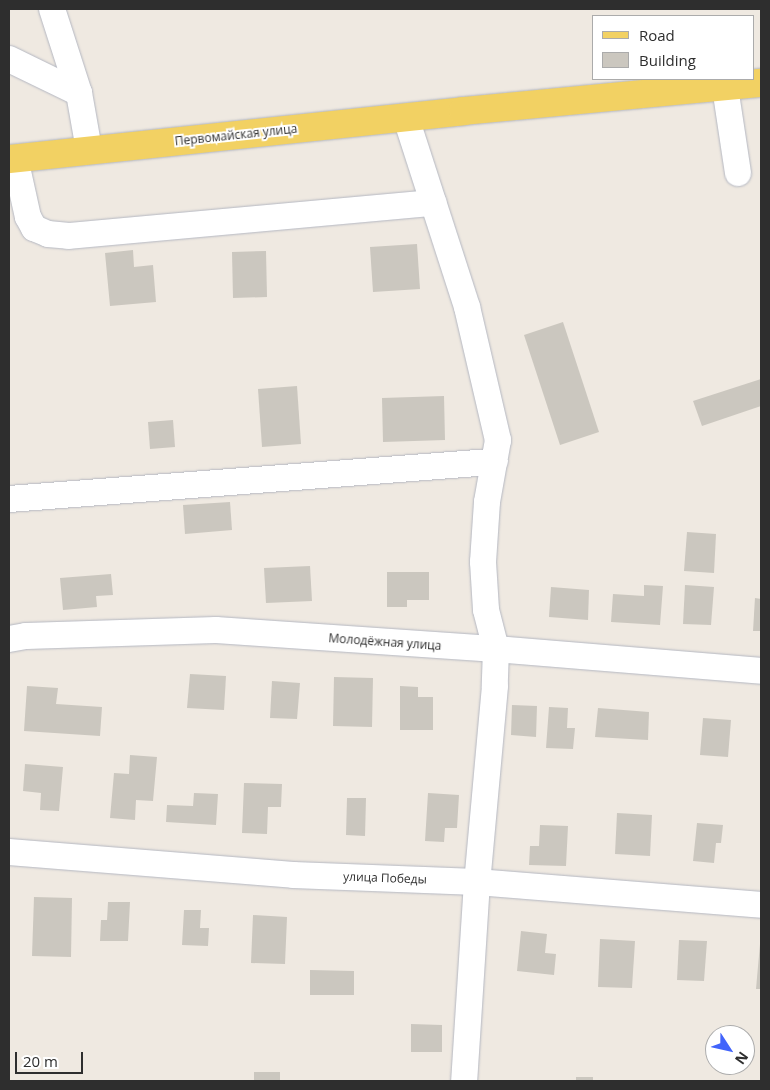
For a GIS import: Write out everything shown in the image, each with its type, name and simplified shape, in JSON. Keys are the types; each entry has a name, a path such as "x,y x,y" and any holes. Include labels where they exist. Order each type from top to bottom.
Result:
{"main road":[{"name":"Первомайская улица","path":"12,158 462,111 761,83"}],"street":[{"path":"52,9 79,93 89,150"},
{"path":"9,59 79,93"},
{"path":"725,87 738,173"},
{"path":"406,118 469,317 498,440 487,502 483,562 486,610 496,649 495,686 477,882 464,1081"},
{"path":"12,158 28,217 34,228 48,234 69,236 434,203"},
{"path":"9,499 495,462"},
{"name":"Молодёжная улица","path":"9,639 26,636 216,630 496,649 761,671"},
{"name":"улица Победы","path":"9,852 293,875 477,882 761,905"}],"building":[{"path":"417,244 420,289 373,292 370,247"},
{"path":"133,250 134,267 153,265 156,302 110,306 105,253"},
{"path":"266,251 267,297 233,298 232,252"},
{"path":"563,322 599,432 560,445 524,335"},
{"path":"761,379 761,406 702,426 693,401"},
{"path":"297,386 301,444 262,447 258,389"},
{"path":"444,396 445,440 383,442 382,398"},
{"path":"173,420 175,447 150,449 148,422"},
{"path":"230,502 232,530 185,534 183,505"},
{"path":"687,532 716,534 714,573 684,571"},
{"path":"310,566 312,601 266,603 264,568"},
{"path":"387,572 429,572 429,600 407,600 407,607 387,607"},
{"path":"111,574 113,595 96,596 97,607 63,610 60,578"},
{"path":"644,585 663,586 660,625 611,622 613,594 644,596"},
{"path":"685,585 714,587 711,625 683,624"},
{"path":"551,587 589,590 588,620 549,617"},
{"path":"755,598 761,599 761,631 753,631"},
{"path":"190,674 226,676 224,710 187,708"},
{"path":"334,677 373,678 372,727 333,726"},
{"path":"272,681 300,683 297,719 270,718"},
{"path":"27,686 58,688 56,704 102,707 100,736 24,731"},
{"path":"400,686 418,687 418,697 433,697 433,730 400,730"},
{"path":"512,705 537,706 536,737 511,735"},
{"path":"549,707 568,708 567,728 575,728 573,749 546,748"},
{"path":"598,708 649,712 648,740 595,737"},
{"path":"703,718 731,720 728,757 700,755"},
{"path":"130,755 157,757 153,801 136,800 135,820 110,818 114,773 129,774"},
{"path":"25,764 63,767 59,811 40,810 41,793 23,791"},
{"path":"244,783 282,784 281,807 268,807 267,834 242,833"},
{"path":"194,793 218,794 216,825 166,822 167,805 193,806"},
{"path":"428,793 459,795 457,828 445,828 444,842 425,841"},
{"path":"347,798 366,798 365,836 346,835"},
{"path":"617,813 652,815 650,856 615,854"},
{"path":"697,823 723,825 721,843 716,843 714,863 693,861"},
{"path":"540,825 568,826 566,866 529,865 530,846 539,846"},
{"path":"34,897 72,898 71,957 32,956"},
{"path":"108,902 130,902 128,941 100,941 101,920 107,920"},
{"path":"184,910 201,910 200,928 209,928 208,946 182,945"},
{"path":"253,915 287,917 285,964 251,963"},
{"path":"521,931 547,934 545,953 556,954 554,975 517,971"},
{"path":"600,939 635,941 632,988 598,987"},
{"path":"679,940 707,941 704,981 677,980"},
{"path":"760,944 761,989 756,989"},
{"path":"310,970 354,971 354,995 310,995"},
{"path":"411,1024 442,1025 442,1052 411,1052"},
{"path":"254,1072 280,1072 280,1081 254,1081"},
{"path":"576,1077 593,1077 593,1081 576,1081"}]}
